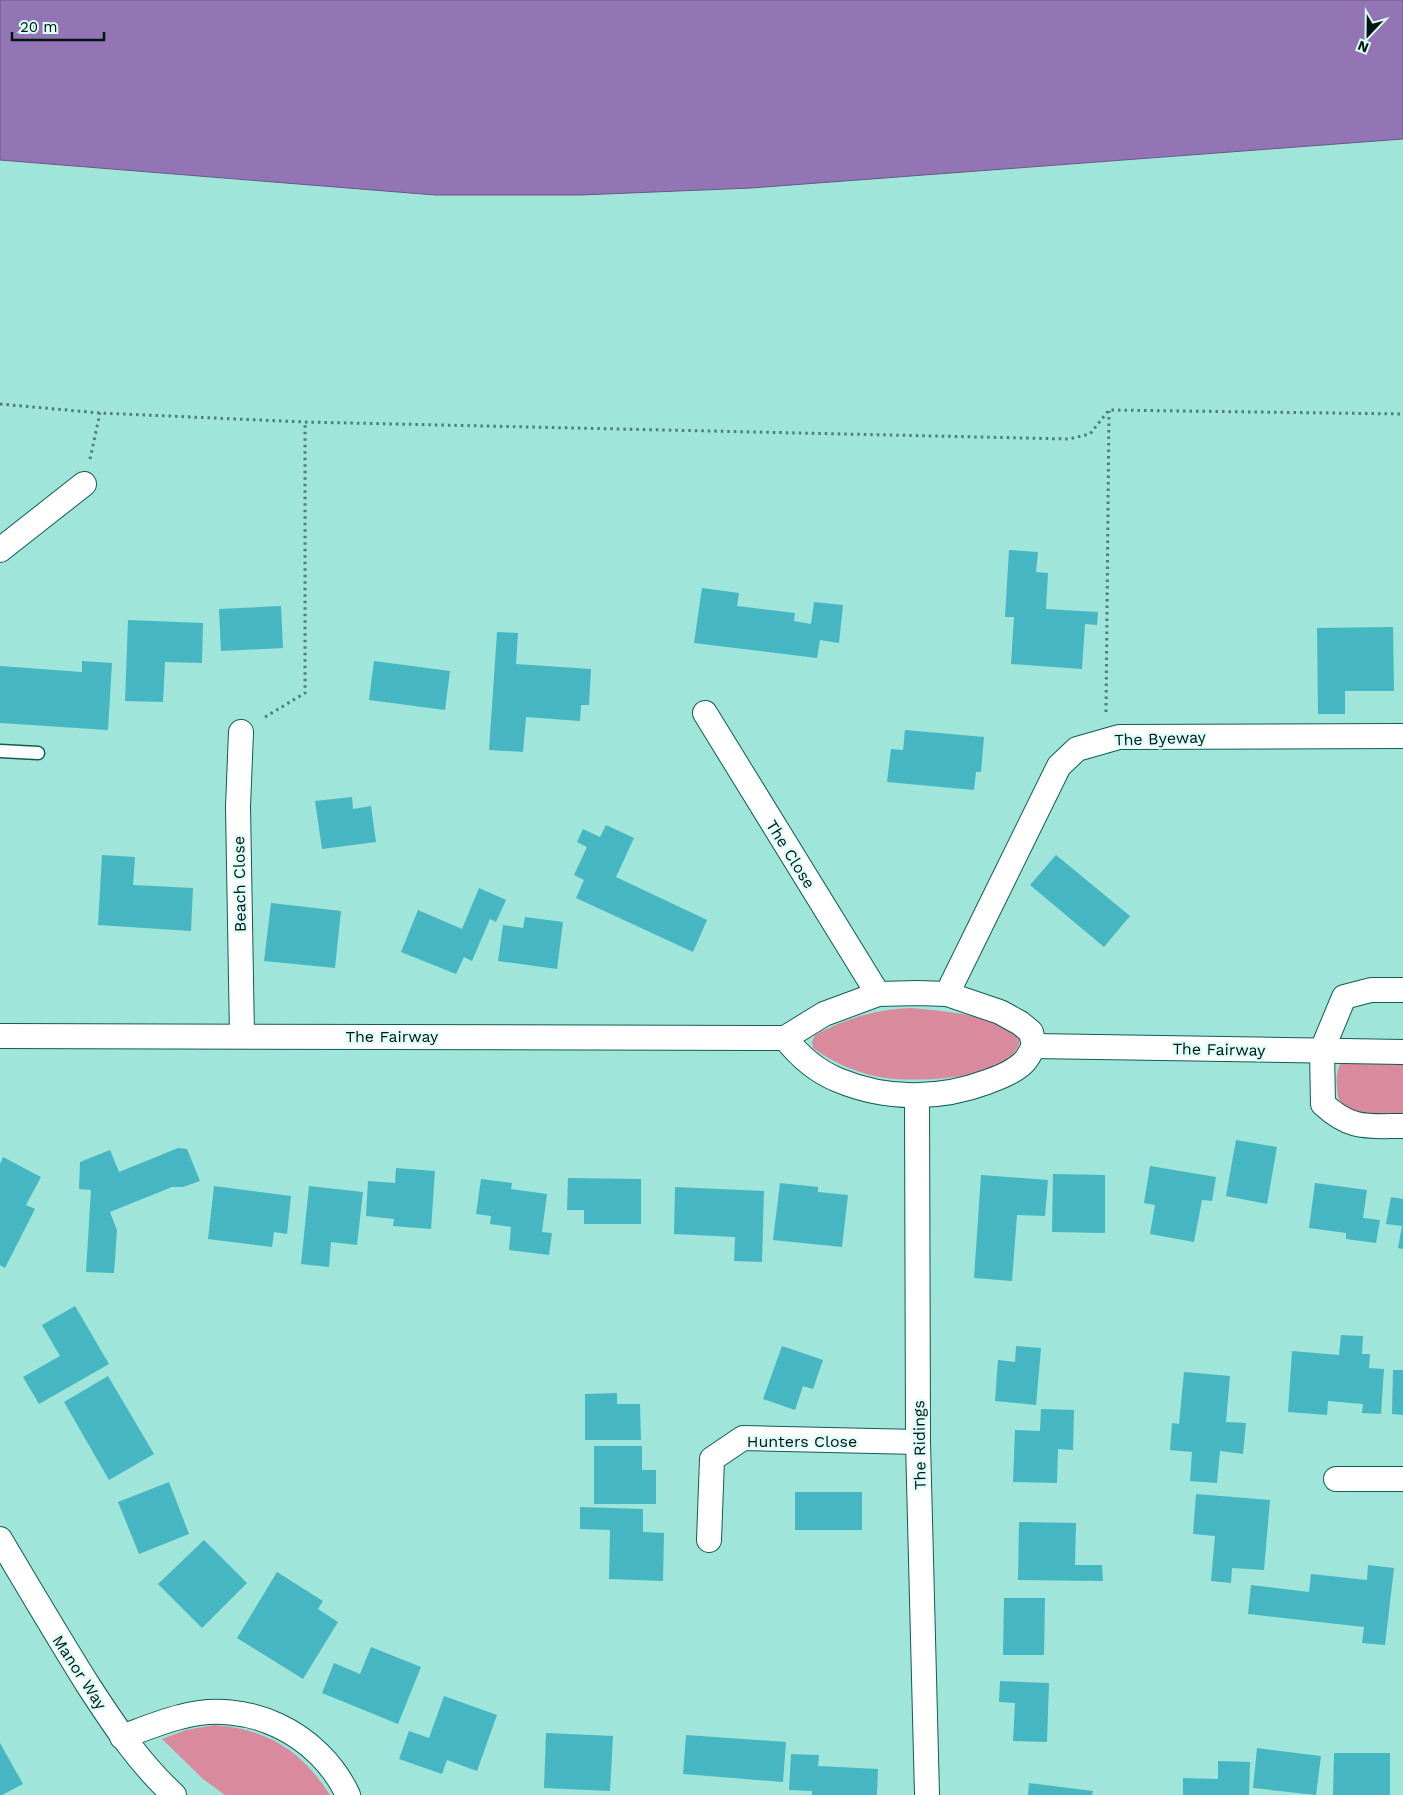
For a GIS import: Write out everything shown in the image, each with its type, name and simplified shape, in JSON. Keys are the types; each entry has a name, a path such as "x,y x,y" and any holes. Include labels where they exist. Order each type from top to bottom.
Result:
{"street":[{"path":"0,550 84,484"},
{"name":"The Close","path":"705,714 878,994"},
{"name":"Beach Close","path":"240,732 238,807 242,1036"},
{"name":"The Byeway","path":"947,994 1059,766 1076,749 1106,740 1140,737 1403,736"},
{"path":"1403,990 1371,990 1344,997 1322,1050 1323,1104 1339,1119 1362,1126 1403,1126"},
{"path":"878,994 947,994 974,1002 1020,1023 1031,1032 1034,1046 1024,1062 1005,1075 946,1094 917,1096 886,1094 838,1080 800,1056 785,1038 824,1014 878,994"},
{"name":"The Fairway","path":"0,1036 785,1038"},
{"name":"The Fairway","path":"1034,1046 1403,1052"},
{"name":"The Ridings","path":"917,1096 918,1442 927,1795"},
{"name":"Hunters Close","path":"709,1540 712,1459 743,1438 918,1442"},
{"path":"1336,1479 1403,1479"},
{"name":"Manor Way","path":"0,1538 54,1632 122,1737 152,1775 174,1795"},
{"path":"122,1737 181,1717 209,1712 235,1713 265,1719 294,1734 319,1752 339,1777 348,1795"}],"lane":[{"path":"0,751 38,753"}],"path":[{"path":"0,404 100,413 306,422 1069,439 1090,434 1109,410"},
{"path":"1109,410 1403,414"},
{"path":"1106,740 1109,410"},
{"path":"84,484 100,413"},
{"path":"240,732 305,693 306,422"}],"shaded area":[{"path":"0,0 1403,0 1403,139 751,188 581,195 435,195 0,160"},
{"path":"912,1008 969,1015 998,1024 1020,1037 1015,1052 1002,1063 983,1071 961,1076 914,1080 879,1077 861,1072 836,1062 813,1048 812,1042 815,1035 839,1024 874,1012"},
{"path":"1340,1064 1403,1064 1403,1115 1371,1116 1351,1112 1344,1107 1339,1099 1337,1084"},
{"path":"215,1725 252,1732 282,1745 307,1766 330,1795 225,1795 203,1779 162,1739 186,1730"}],"building":[{"path":"1009,550 1038,552 1036,572 1048,573 1046,609 1098,612 1097,625 1085,624 1082,669 1011,664 1014,617 1005,617"},
{"path":"702,588 739,593 737,606 795,613 794,621 811,624 814,602 843,605 839,643 820,640 817,658 694,643"},
{"path":"281,606 283,648 221,651 219,609"},
{"path":"128,620 203,623 202,663 165,662 163,702 125,701"},
{"path":"1393,627 1394,691 1345,691 1345,714 1318,714 1317,628"},
{"path":"497,632 518,633 516,664 591,669 589,705 581,705 580,721 526,717 523,752 489,750"},
{"path":"82,661 112,663 108,730 0,723 0,666 82,672"},
{"path":"374,661 450,671 445,710 369,700"},
{"path":"905,730 984,737 981,772 976,772 974,790 887,782 891,749 903,750"},
{"path":"352,797 353,809 371,806 376,842 322,849 315,801"},
{"path":"606,825 634,838 616,877 707,920 693,952 576,898 584,880 574,875 587,847 577,842 583,829 600,837"},
{"path":"102,855 135,857 133,885 193,888 191,931 98,925"},
{"path":"1056,855 1130,916 1104,947 1030,885"},
{"path":"479,888 506,900 496,922 490,919 472,961 464,957 456,974 401,952 418,910 462,929"},
{"path":"271,903 341,911 335,968 264,961"},
{"path":"525,917 563,922 557,969 498,961 503,925 523,928"},
{"path":"1236,1140 1277,1147 1267,1204 1226,1196"},
{"path":"178,1148 187,1149 200,1181 183,1187 172,1187 110,1212 117,1230 114,1273 86,1272 91,1190 79,1189 80,1162 110,1150 119,1172"},
{"path":"3,1157 41,1177 26,1205 35,1209 5,1268 0,1265 0,1164"},
{"path":"1150,1166 1216,1177 1212,1201 1202,1200 1194,1242 1150,1234 1155,1205 1144,1203"},
{"path":"396,1168 435,1171 431,1229 393,1226 394,1219 366,1216 368,1181 395,1183"},
{"path":"1053,1174 1105,1175 1105,1233 1052,1232"},
{"path":"981,1175 1048,1180 1045,1216 1017,1215 1012,1281 974,1278"},
{"path":"568,1178 641,1179 641,1224 584,1224 584,1210 567,1210"},
{"path":"481,1179 512,1183 511,1189 547,1194 542,1232 552,1233 549,1255 509,1250 511,1227 490,1224 491,1216 476,1214"},
{"path":"780,1183 818,1187 818,1192 848,1195 842,1247 773,1240"},
{"path":"1315,1183 1367,1190 1363,1218 1380,1220 1376,1243 1346,1239 1346,1233 1309,1228"},
{"path":"214,1186 291,1196 287,1234 274,1232 272,1247 208,1239"},
{"path":"309,1186 363,1192 357,1245 331,1242 329,1267 301,1264"},
{"path":"675,1187 764,1191 762,1262 734,1261 735,1237 674,1234"},
{"path":"1391,1197 1403,1199 1403,1249 1398,1248 1402,1226 1386,1224"},
{"path":"75,1306 109,1364 39,1404 23,1377 60,1356 42,1325"},
{"path":"1341,1335 1363,1336 1362,1354 1370,1354 1369,1368 1384,1369 1381,1414 1362,1413 1363,1404 1328,1401 1327,1415 1288,1412 1292,1351 1339,1355"},
{"path":"782,1346 823,1360 813,1389 803,1386 795,1410 763,1399"},
{"path":"1016,1346 1041,1348 1036,1405 995,1401 998,1360 1015,1362"},
{"path":"1393,1370 1403,1370 1403,1415 1392,1414"},
{"path":"1184,1372 1230,1376 1226,1422 1246,1423 1243,1454 1220,1451 1217,1483 1190,1481 1192,1452 1170,1450 1172,1423 1179,1424"},
{"path":"108,1376 154,1454 109,1480 64,1402"},
{"path":"617,1393 617,1404 640,1404 641,1440 585,1440 585,1394"},
{"path":"1041,1409 1074,1410 1073,1450 1058,1449 1057,1483 1013,1482 1015,1430 1040,1431"},
{"path":"594,1446 642,1446 642,1470 656,1470 656,1504 594,1504"},
{"path":"169,1482 189,1534 139,1554 118,1502"},
{"path":"795,1492 862,1492 862,1530 795,1530"},
{"path":"1196,1494 1270,1500 1264,1570 1232,1568 1231,1583 1211,1581 1215,1536 1193,1534"},
{"path":"580,1507 643,1509 643,1532 664,1533 663,1581 609,1579 610,1530 580,1529"},
{"path":"1019,1522 1076,1523 1075,1565 1102,1565 1103,1581 1018,1580"},
{"path":"204,1540 247,1583 202,1628 158,1584"},
{"path":"1368,1565 1394,1568 1385,1645 1362,1643 1364,1627 1248,1614 1251,1585 1309,1592 1311,1574 1367,1580"},
{"path":"277,1572 323,1601 318,1609 338,1622 303,1679 237,1638"},
{"path":"1004,1598 1045,1598 1044,1655 1003,1655"},
{"path":"371,1647 421,1667 398,1724 322,1693 334,1663 360,1674"},
{"path":"1000,1681 1049,1683 1047,1742 1013,1741 1015,1703 999,1702"},
{"path":"444,1696 497,1715 477,1771 447,1760 442,1774 399,1759 409,1731 429,1738"},
{"path":"546,1733 613,1736 610,1791 544,1788"},
{"path":"686,1735 786,1742 783,1782 683,1774"},
{"path":"0,1743 23,1784 2,1795 0,1795"},
{"path":"1257,1748 1321,1756 1316,1795 1253,1788"},
{"path":"1334,1753 1390,1753 1390,1795 1333,1795"},
{"path":"791,1754 819,1755 818,1766 878,1769 877,1795 812,1795 812,1791 789,1790"},
{"path":"1218,1761 1250,1762 1249,1795 1183,1795 1183,1778 1218,1779"},
{"path":"1029,1783 1093,1791 1092,1795 1028,1795"}]}
